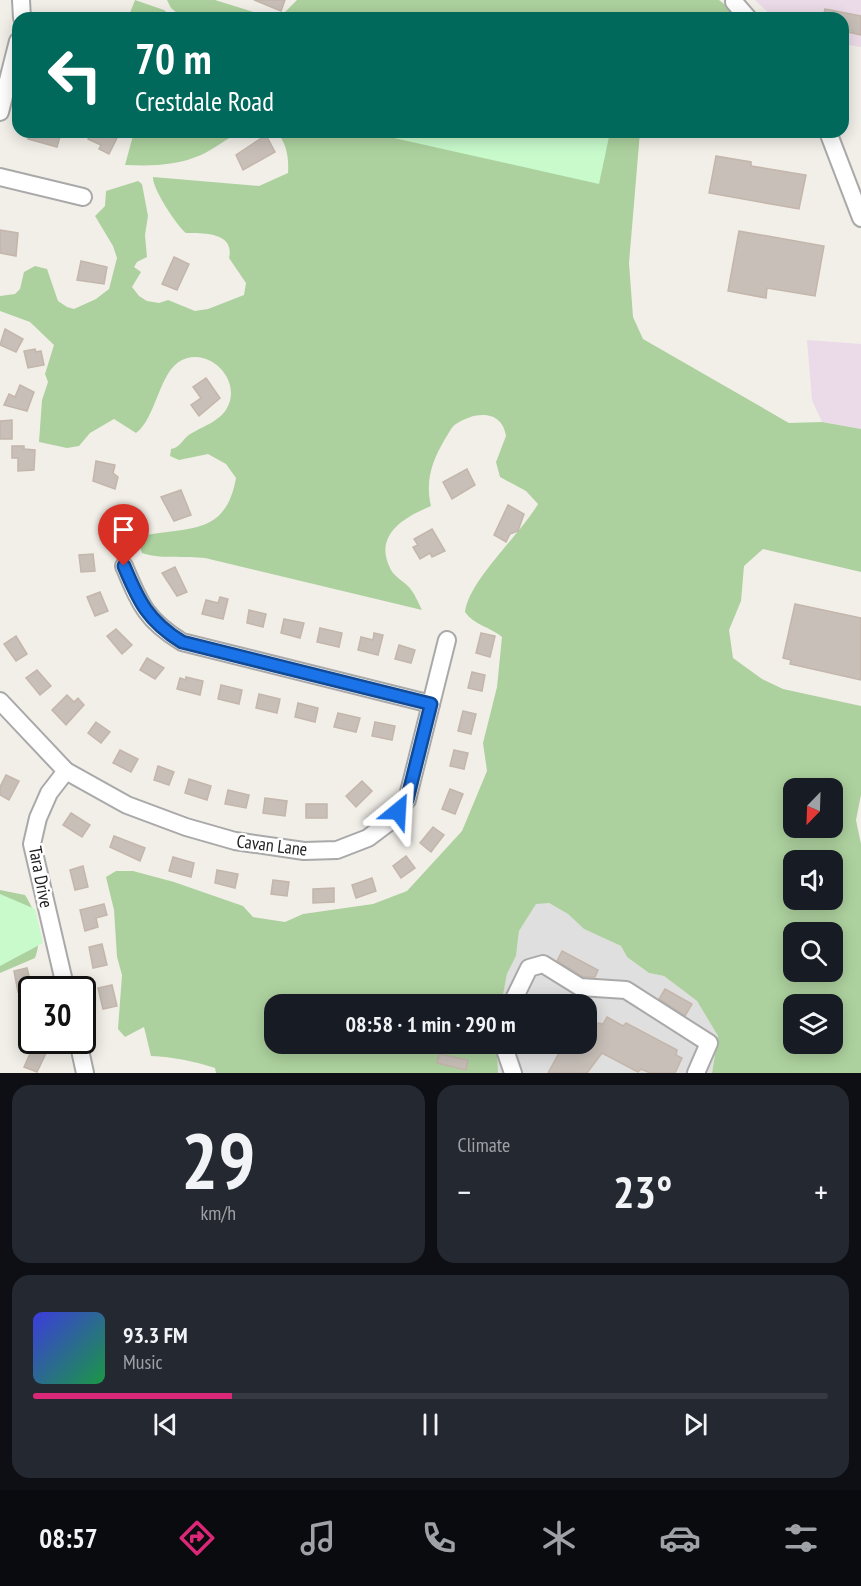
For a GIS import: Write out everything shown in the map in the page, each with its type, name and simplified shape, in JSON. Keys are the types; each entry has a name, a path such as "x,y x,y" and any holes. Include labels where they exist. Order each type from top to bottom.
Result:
{"street":[{"path":"734,2 743,12"},
{"path":"0,111 12,64"},
{"path":"830,138 861,218"},
{"path":"0,177 83,197"},
{"path":"124,566 139,602 159,628 182,642 431,704"},
{"name":"Cavan Lane","path":"0,701 66,771 127,805 186,827 235,841 304,850 337,850 368,838 388,823 407,800 447,640"},
{"name":"Tara Drive","path":"63,976 32,844 38,818 49,793 66,771"},
{"path":"514,994 529,968 543,964 580,987 626,990 709,1042 696,1073"},
{"path":"81,1054 85,1073"},
{"path":"506,1054 513,1073"}],"shaded area":[{"path":"755,0 861,0 861,47 849,45 849,12 768,12"},
{"path":"807,340 861,344 861,429 822,422 812,400"},
{"path":"536,903 549,903 568,914 584,929 621,946 627,957 649,973 664,976 697,1001 718,1036 712,1073 498,1073 497,1054 597,1054 597,994 503,994 507,974 516,956 519,931"}],"green space":[{"path":"135,0 166,12 130,12"},
{"path":"167,0 215,0 253,12 176,12"},
{"path":"297,0 719,0 734,12 285,12"},
{"path":"132,138 229,138 192,159 154,165 125,165"},
{"path":"281,138 639,138 629,263 633,317 643,339 789,423 822,422 861,429 861,572 763,549 744,566 741,601 729,630 733,658 762,679 783,689 861,706 861,795 856,820 861,844 861,1073 712,1073 718,1036 697,1001 664,976 649,973 627,957 621,946 584,929 568,914 549,903 536,904 519,931 516,956 507,974 503,994 264,994 264,1054 497,1054 498,1073 216,1073 215,1068 199,1063 151,1056 144,1027 125,1037 118,1029 122,975 117,957 114,910 106,877 116,871 133,871 174,882 243,906 253,917 285,922 303,914 373,904 407,891 462,831 487,771 483,743 497,687 502,637 473,620 465,612 469,599 485,572 538,504 526,491 500,477 496,462 506,436 504,427 494,417 480,415 454,425 433,463 429,480 431,506 402,522 388,537 386,558 391,570 410,588 422,610 205,558 164,557 142,553 139,543 146,535 192,528 215,519 231,496 236,478 226,464 208,454 179,460 170,456 171,449 178,446 189,435 217,419 228,406 231,396 230,386 220,368 212,362 192,357 174,366 143,426 136,433 114,419 90,433 79,446 67,448 39,442 42,400 48,382 45,374 54,345 30,322 0,311 0,296 15,294 20,289 24,272 35,266 47,269 58,301 67,307 74,309 96,299 109,289 117,258 113,246 95,216 105,206 106,191 138,181 142,184 148,216 145,235 147,257 137,262 134,267 141,272 132,287 139,296 147,301 159,303 168,300 195,311 208,309 244,295 246,283 229,258 230,249 227,243 209,234 186,233 166,207 156,189 153,177 259,186 288,173 286,151"},
{"path":"394,138 609,138 599,184"},
{"path":"0,890 25,895 36,917 39,933 35,958 0,973"},
{"path":"0,894 35,909 43,943 0,966"}],"building":[{"path":"254,0 285,0 281,11"},
{"path":"825,9 840,12 824,12"},
{"path":"849,14 861,16 861,35 849,32"},
{"path":"28,138 60,138 57,147"},
{"path":"117,138 109,154 99,149 101,145 88,139"},
{"path":"262,138 268,138 275,152 243,170 236,155"},
{"path":"716,156 751,162 751,166 806,175 799,209 709,193"},
{"path":"0,230 18,233 16,256 0,253"},
{"path":"739,231 824,246 815,296 767,288 766,298 728,291"},
{"path":"174,257 189,264 177,290 162,284"},
{"path":"81,261 107,267 104,284 77,280"},
{"path":"5,329 23,339 16,352 0,345"},
{"path":"35,349 36,352 41,351 44,365 28,368 24,351"},
{"path":"206,378 220,398 199,416 191,405 201,398 193,387"},
{"path":"20,385 34,392 27,411 4,405 9,394 15,397"},
{"path":"12,420 12,439 0,439 0,421"},
{"path":"12,446 24,446 24,449 35,450 34,470 18,471 18,458 12,458"},
{"path":"96,461 115,465 113,473 118,477 115,489 93,481"},
{"path":"467,469 475,485 452,499 443,482"},
{"path":"181,490 191,515 174,521 161,497"},
{"path":"508,505 524,514 518,531 510,534 506,542 494,535"},
{"path":"432,529 445,551 432,557 430,553 420,559 413,547 418,545 414,539"},
{"path":"93,554 95,571 81,572 79,555"},
{"path":"175,567 187,592 177,596 162,573"},
{"path":"100,592 108,611 95,616 87,597"},
{"path":"220,597 228,599 223,619 202,614 206,600 218,603"},
{"path":"795,604 861,618 861,680 790,664 791,660 783,658"},
{"path":"249,610 266,614 263,627 247,623"},
{"path":"284,619 304,623 300,638 281,633"},
{"path":"320,628 342,633 339,647 317,642"},
{"path":"116,629 132,645 122,654 107,636"},
{"path":"374,633 383,635 378,655 358,650 361,637 373,640"},
{"path":"481,633 495,636 490,657 476,653"},
{"path":"16,636 27,654 16,661 4,644"},
{"path":"399,645 415,650 411,663 395,659"},
{"path":"147,658 164,668 155,679 140,670"},
{"path":"37,670 51,686 40,695 26,678"},
{"path":"472,672 485,675 482,691 468,688"},
{"path":"186,677 203,681 200,695 177,689 180,678 186,680"},
{"path":"221,685 242,690 239,704 218,699"},
{"path":"259,694 280,699 277,713 256,708"},
{"path":"67,695 74,702 78,698 84,705 66,725 52,710"},
{"path":"298,703 318,708 315,722 295,717"},
{"path":"463,711 476,714 471,734 458,731"},
{"path":"338,713 360,718 356,732 334,727"},
{"path":"96,722 110,732 101,743 88,733"},
{"path":"375,722 395,726 392,740 372,736"},
{"path":"120,750 138,759 131,772 113,763"},
{"path":"454,750 468,753 464,769 450,766"},
{"path":"158,766 174,772 169,785 154,780"},
{"path":"6,775 19,781 9,800 0,795 0,787"},
{"path":"189,779 211,786 207,800 185,793"},
{"path":"362,781 372,791 356,807 346,796"},
{"path":"450,789 463,794 455,814 442,809"},
{"path":"228,790 249,795 246,808 225,804"},
{"path":"265,798 287,801 285,816 263,813"},
{"path":"306,804 327,804 327,818 306,818"},
{"path":"71,813 90,825 82,837 63,825"},
{"path":"433,827 444,835 431,852 420,843"},
{"path":"114,836 145,848 140,861 110,847"},
{"path":"406,856 415,868 401,878 393,866"},
{"path":"173,857 194,863 191,877 169,871"},
{"path":"83,866 88,887 75,890 70,870"},
{"path":"217,870 238,874 235,888 215,883"},
{"path":"372,878 376,891 356,898 352,885"},
{"path":"273,880 289,882 287,896 271,894"},
{"path":"334,888 334,902 313,903 313,889"},
{"path":"104,904 107,915 96,918 98,927 85,931 80,910"},
{"path":"102,944 107,965 93,968 89,947"},
{"path":"562,951 598,970 595,977 583,977 557,961"},
{"path":"27,968 29,976 18,976 18,992 14,971"},
{"path":"112,985 117,1006 103,1009 98,988"},
{"path":"665,989 692,1004 685,1016 659,999"},
{"path":"607,1017 623,1026 626,1023 677,1050 676,1055 682,1058 675,1073 650,1073 641,1069 638,1072 602,1053 587,1073 548,1073 558,1054 597,1054 597,1025 598,1023 603,1024"},
{"path":"30,1054 46,1054 37,1072 24,1067"},
{"path":"439,1054 468,1060 466,1070 437,1063"}],"route":[{"path":"124,566 139,602 159,628 182,642 431,704 407,800 398,811"}]}
